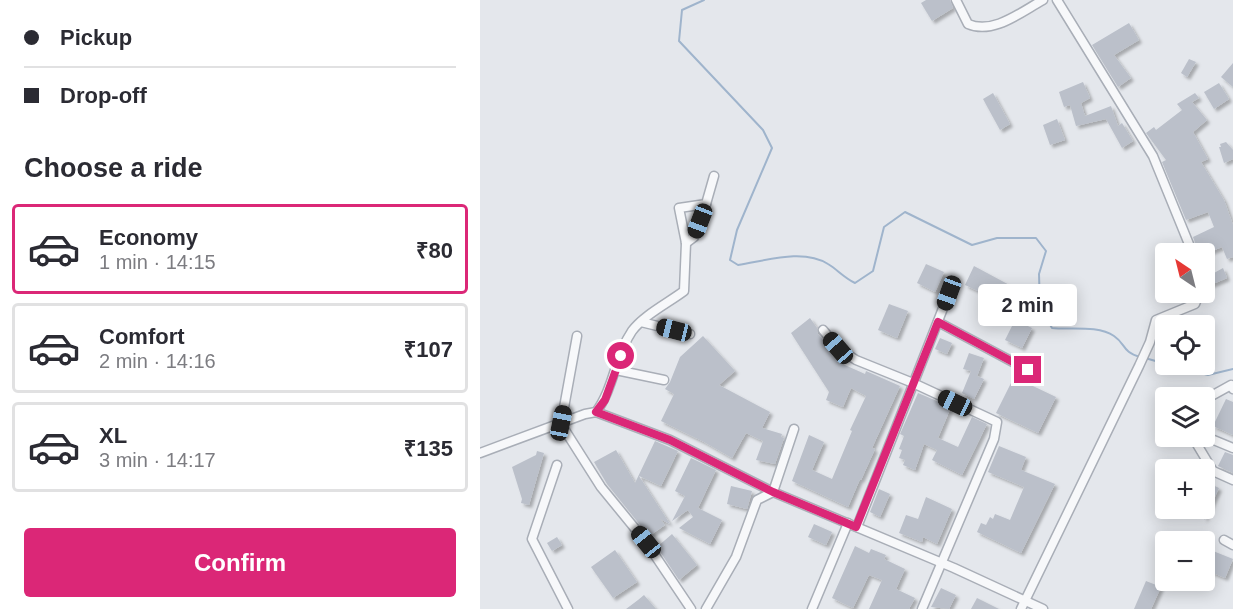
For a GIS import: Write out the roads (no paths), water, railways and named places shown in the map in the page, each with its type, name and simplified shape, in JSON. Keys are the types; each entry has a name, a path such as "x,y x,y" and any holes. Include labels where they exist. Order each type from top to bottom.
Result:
{"street":[{"path":"956,0 968,24 978,29 994,26 1043,0"},
{"path":"1057,0 1153,156 1189,243"},
{"path":"686,243 694,237 714,176"},
{"path":"596,412 605,400 626,342 633,330 684,291 686,243 679,208 706,204"},
{"path":"812,609 852,525 914,383 949,293"},
{"path":"1022,605 1139,366 1150,342 1156,320 1195,303"},
{"path":"641,322 690,334"},
{"path":"938,322 1028,370"},
{"path":"823,330 838,348 856,360 914,383 997,422 994,439 922,609"},
{"path":"577,336 561,423 601,487 646,542 691,609"},
{"path":"616,370 664,380"},
{"path":"1215,394 1231,385 1233,389"},
{"path":"480,453 596,412 670,440 773,492 943,563 1022,605 1043,609"},
{"path":"706,609 736,557 757,500 773,492 794,429"},
{"path":"1215,441 1233,448"},
{"path":"1199,447 1214,471 1233,480"},
{"path":"557,465 532,538 568,609"},
{"path":"1224,540 1233,545"}],"waterway":[{"path":"704,0 682,10 679,41 763,130 772,148 737,230 730,260 738,265 796,256 818,259 855,283 873,271 884,227 905,212 972,245 997,238 1036,238 1046,251 1039,274 1040,307 1052,328 1100,330 1114,336 1130,353 1140,357"},
{"path":"1145,358 1155,361"},
{"path":"1215,373 1233,369"}]}
